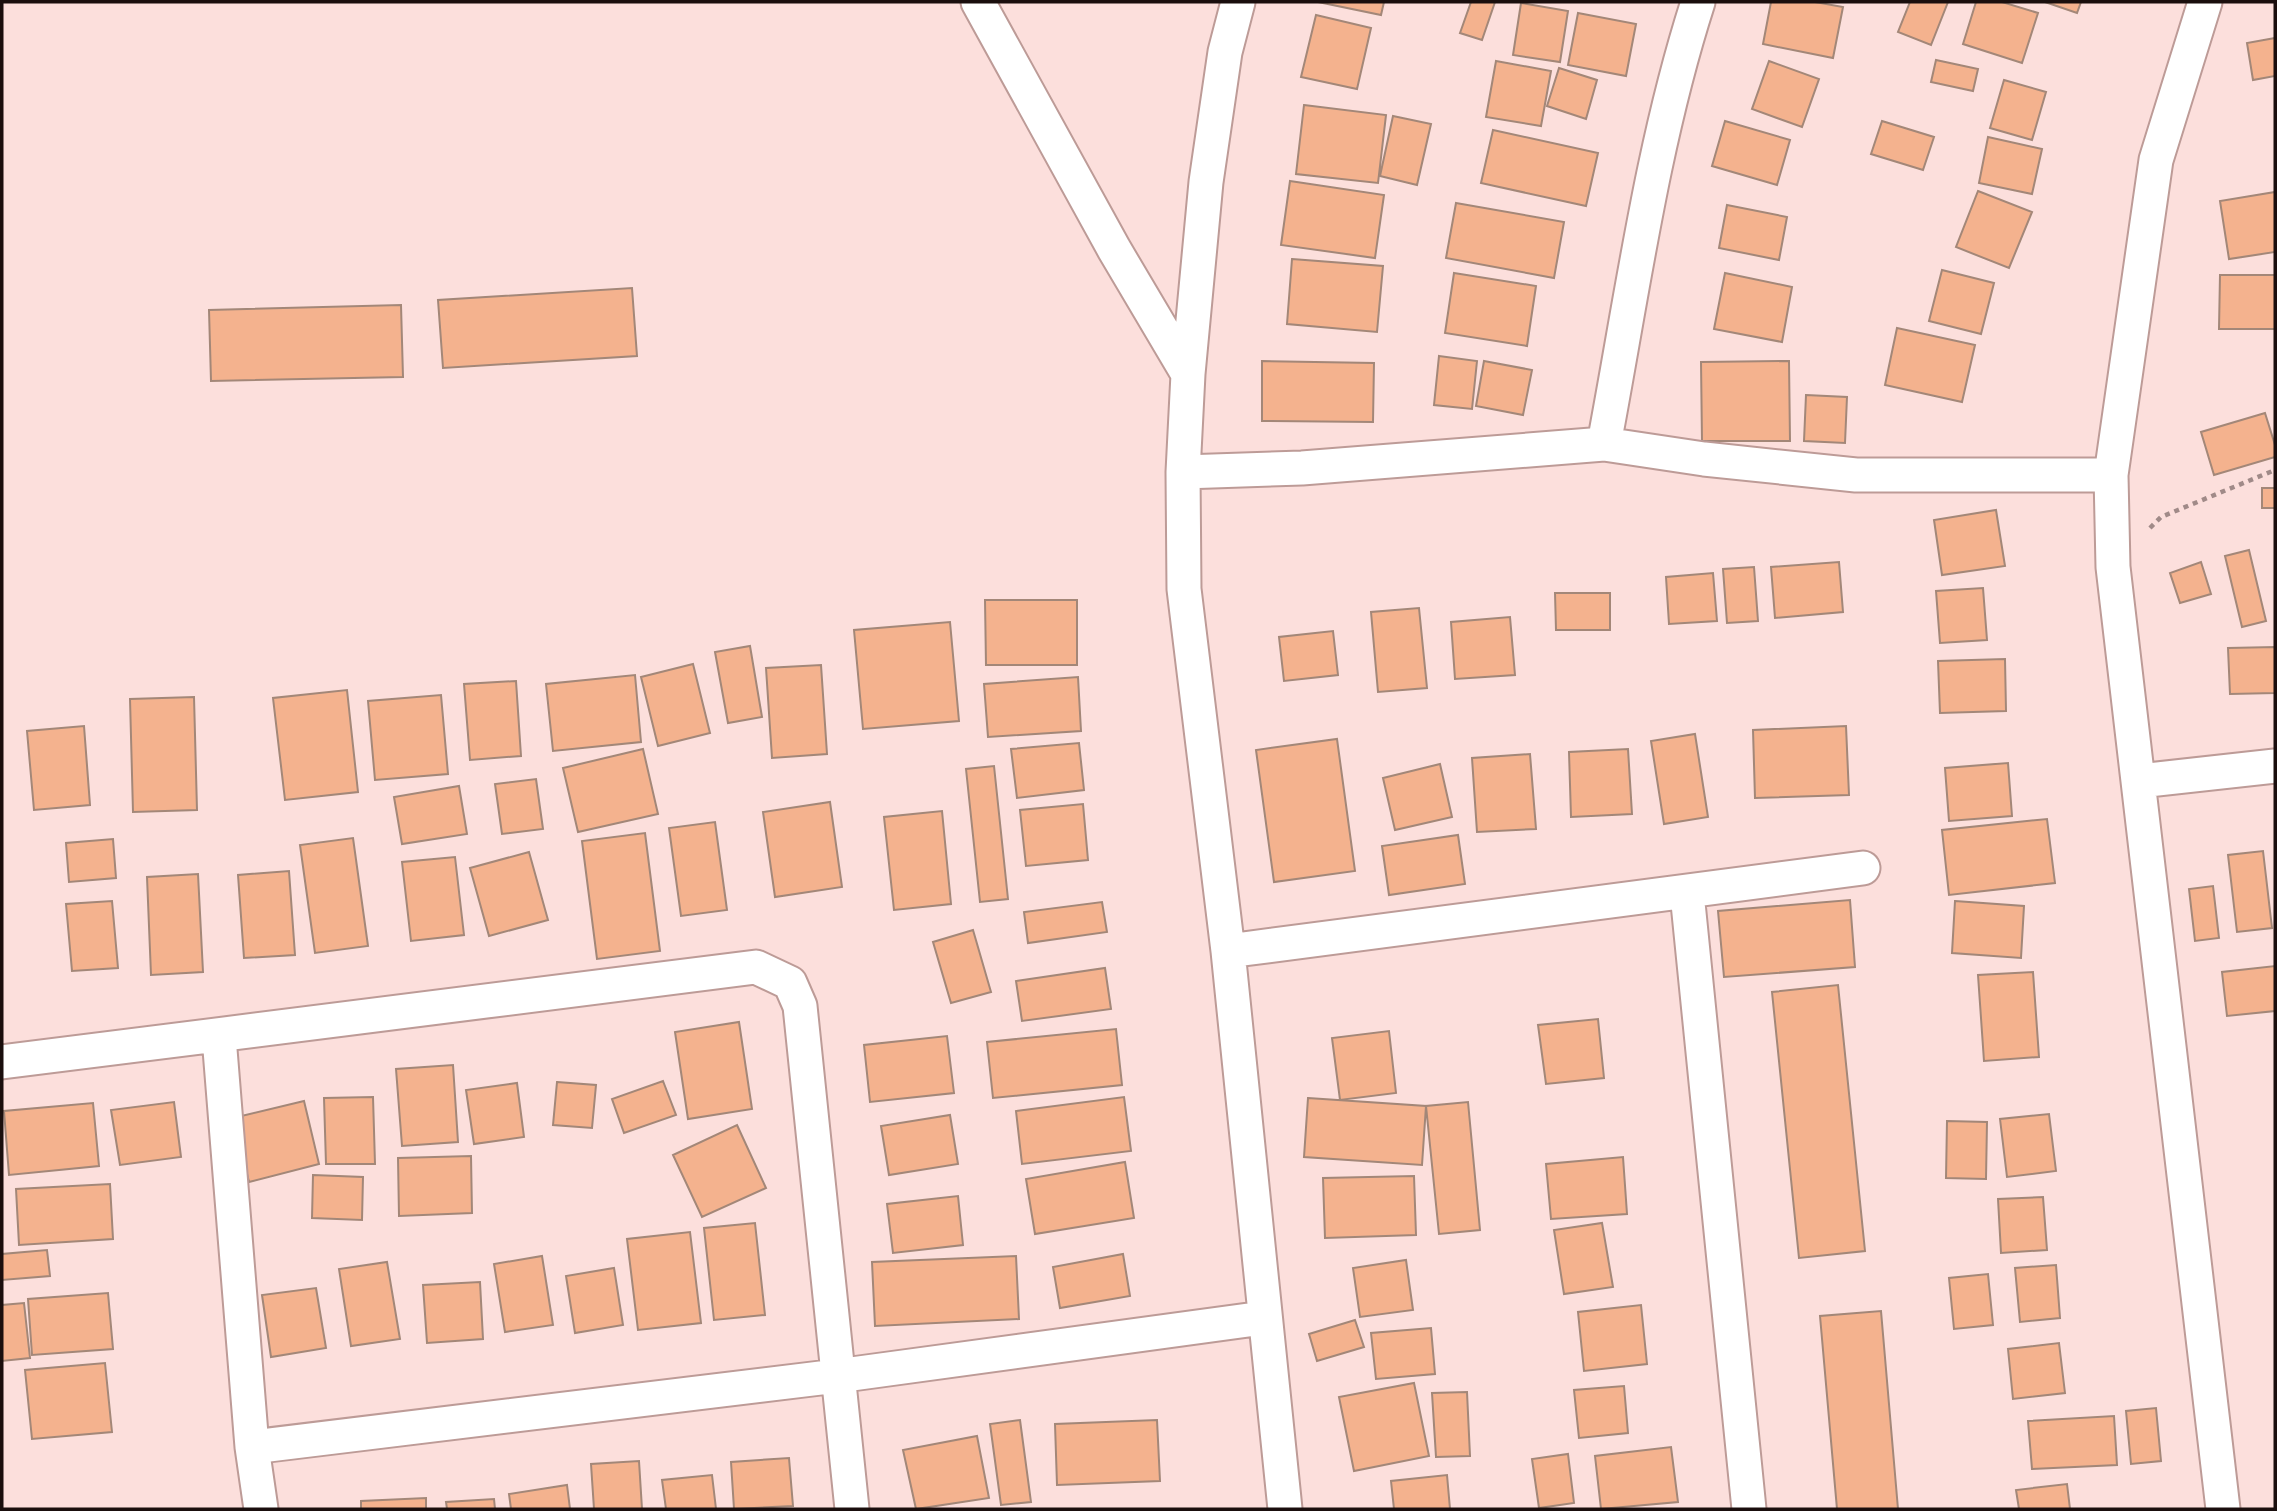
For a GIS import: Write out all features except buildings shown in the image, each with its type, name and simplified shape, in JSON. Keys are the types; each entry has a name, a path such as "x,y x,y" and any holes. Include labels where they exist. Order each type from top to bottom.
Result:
{"street":[{"path":"978,2 1114,249 1188,374"},
{"path":"1238,2 1225,52 1206,181 1188,374 1183,472 1184,589 1228,951 1263,1318 1285,1509"},
{"path":"1604,443 1654,174 1685,41 1698,2"},
{"path":"2205,2 2155,160 2111,475 2113,567 2223,1509"},
{"path":"1183,472 1302,468 1604,443 1704,459 1785,465 1856,475 2111,475"},
{"path":"2139,780 2275,766"},
{"path":"1228,951 1863,868"},
{"path":"1687,893 1749,1509"},
{"path":"2,1062 219,1037 756,967 790,983 800,1006 852,1509"},
{"path":"219,1037 253,1447 261,1509"},
{"path":"253,1447 837,1376 1263,1318"}],"path":[{"path":"2113,567 2161,517 2275,470"}]}
